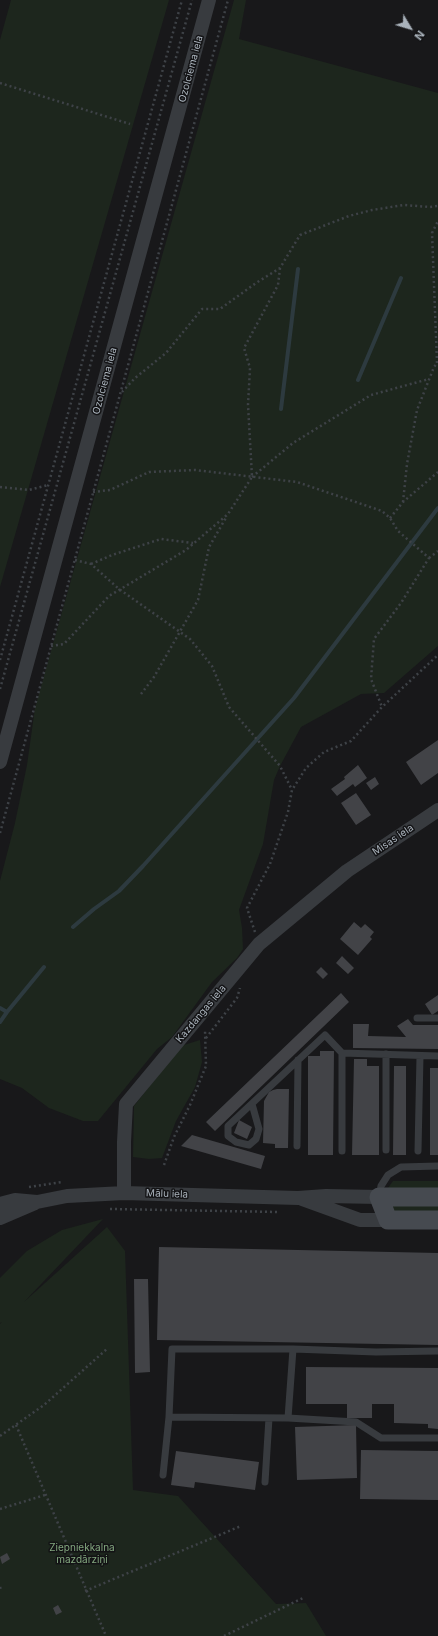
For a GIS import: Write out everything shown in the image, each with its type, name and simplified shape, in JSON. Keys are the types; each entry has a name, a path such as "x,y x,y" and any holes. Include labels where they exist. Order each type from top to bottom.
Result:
{"street":[{"name":"Ozolciema iela","path":"0,762 209,0"},
{"name":"Misas iela","path":"348,871 438,810"},
{"name":"Kazdangas iela","path":"124,1193 126,1104 259,944 348,871"},
{"name":"Mālu iela","path":"0,1218 37,1202 66,1196 124,1193 298,1198 326,1196 438,1197"},
{"path":"380,1197 388,1220"},
{"name":"Mālu iela","path":"298,1198 360,1220 438,1220"},
{"name":"Mālu iela","path":"0,1204 16,1200 37,1202"}],"lane":[{"path":"417,1018 438,1018"},
{"path":"252,1104 259,1129 256,1139 249,1145 236,1142 228,1136 228,1126 325,1035 342,1053 342,1151"},
{"path":"342,1053 438,1056"},
{"path":"386,1054 386,1150"},
{"path":"418,1151 420,1056"},
{"path":"297,1146 298,1060"},
{"path":"380,1197 381,1186 388,1175 401,1167 438,1166"},
{"path":"164,1474 169,1417 172,1349 293,1349 376,1352 438,1351"},
{"path":"288,1418 293,1349"},
{"path":"169,1417 288,1418 356,1422 381,1438 438,1438"},
{"path":"265,1482 269,1418"}],"path":[{"path":"0,660 182,0"},
{"path":"0,689 192,0"},
{"path":"0,833 228,0"},
{"path":"0,83 130,124"},
{"path":"252,477 248,405 250,368 244,348 278,285 280,268 300,235 372,210 404,205 430,207 438,206"},
{"path":"403,502 407,464 417,410 429,379 438,363 432,233 438,221"},
{"path":"120,393 135,378 166,353 202,310 220,308 280,268"},
{"path":"141,694 154,677 198,600 209,547 252,477 293,443 371,395 429,379"},
{"path":"93,492 110,490 149,472 195,470 297,482 382,511 390,518 398,531 429,558"},
{"path":"390,518 403,502 438,472"},
{"path":"0,487 29,490 48,485"},
{"path":"51,646 64,644 109,596 186,550 228,514"},
{"path":"92,564 112,555 161,539 193,543"},
{"path":"382,707 371,679 374,639 401,603 429,558 438,551"},
{"path":"75,560 92,564 119,589 190,639 212,666 229,707 280,766 292,790"},
{"path":"259,944 248,908 270,864 288,812 292,790 306,768 324,752 351,741 382,707 438,655"},
{"path":"164,1165 174,1137 190,1105 206,1066 204,1010"},
{"path":"110,1209 281,1212"},
{"path":"0,1436 44,1405 108,1348"},
{"path":"16,1425 85,1591 106,1636"},
{"path":"0,1510 45,1495"},
{"path":"85,1591 240,1526"},
{"path":"224,1636 305,1597"}],"green space":[{"path":"11,0 169,0 0,587 0,40"},
{"path":"234,0 246,0 239,39 438,93 438,646 384,693 361,694 301,727 274,780 263,844 239,910 243,949 237,958 212,982 172,1037 157,1049 98,1121 83,1121 49,1108 22,1088 0,1079 0,881 15,823 27,765 35,708"},
{"path":"200,1040 202,1062 195,1087 176,1121 162,1158 149,1159 133,1157 134,1106 181,1046"},
{"path":"393,1181 438,1181 438,1190 388,1188"},
{"path":"392,1204 438,1204 438,1215 392,1212"},
{"name":"Ziepniekkalna mazdārziņi","path":"103,1219 24,1302 107,1227 125,1251 133,1490 178,1496 276,1604 306,1603 326,1636 0,1636 0,1324 2,1322 0,1323 0,1278 27,1251 62,1230"}],"building":[{"path":"438,740 438,773 421,785 406,762"},
{"path":"358,765 367,778 355,787 353,784 337,796 331,789 345,779 344,777"},
{"path":"375,777 379,784 371,790 366,783"},
{"path":"356,793 371,815 356,825 341,803"},
{"path":"354,922 361,928 365,924 374,932 370,937 372,939 358,955 340,939"},
{"path":"342,956 354,968 348,974 336,963"},
{"path":"321,967 328,974 323,979 316,972"},
{"path":"341,993 349,1002 215,1131 206,1122"},
{"path":"438,995 438,1011 432,1015 425,1004"},
{"path":"408,1019 413,1025 438,1025 438,1049 353,1048 353,1024 369,1024 368,1036 406,1037 397,1026"},
{"path":"320,1051 334,1051 333,1155 308,1155 308,1056 320,1056"},
{"path":"354,1059 367,1059 367,1066 379,1066 379,1155 352,1155"},
{"path":"394,1066 406,1066 406,1155 393,1155"},
{"path":"430,1068 438,1068 438,1155 430,1155"},
{"path":"277,1089 289,1089 288,1148 275,1148 275,1144 263,1143 264,1101 269,1092"},
{"path":"239,1120 252,1127 247,1139 234,1133"},
{"path":"192,1135 265,1156 261,1169 181,1146"},
{"path":"159,1247 438,1253 438,1345 157,1340"},
{"path":"134,1279 148,1279 150,1372 135,1373"},
{"path":"306,1367 438,1368 438,1429 428,1428 428,1424 394,1423 394,1404 372,1404 372,1418 347,1418 347,1404 306,1404"},
{"path":"356,1425 357,1478 297,1480 295,1427"},
{"path":"361,1450 438,1451 438,1500 360,1499"},
{"path":"176,1451 259,1462 255,1490 195,1482 194,1488 171,1485"},
{"path":"7,1553 10,1559 2,1564 0,1557"},
{"path":"58,1605 62,1612 56,1615 53,1608"}],"waterway":[{"path":"281,409 298,269"},
{"path":"358,380 401,278"},
{"path":"73,927 94,909 119,891 294,698 438,508"},
{"path":"0,1008 7,1012 44,967"},
{"path":"0,1022 7,1012"}]}
